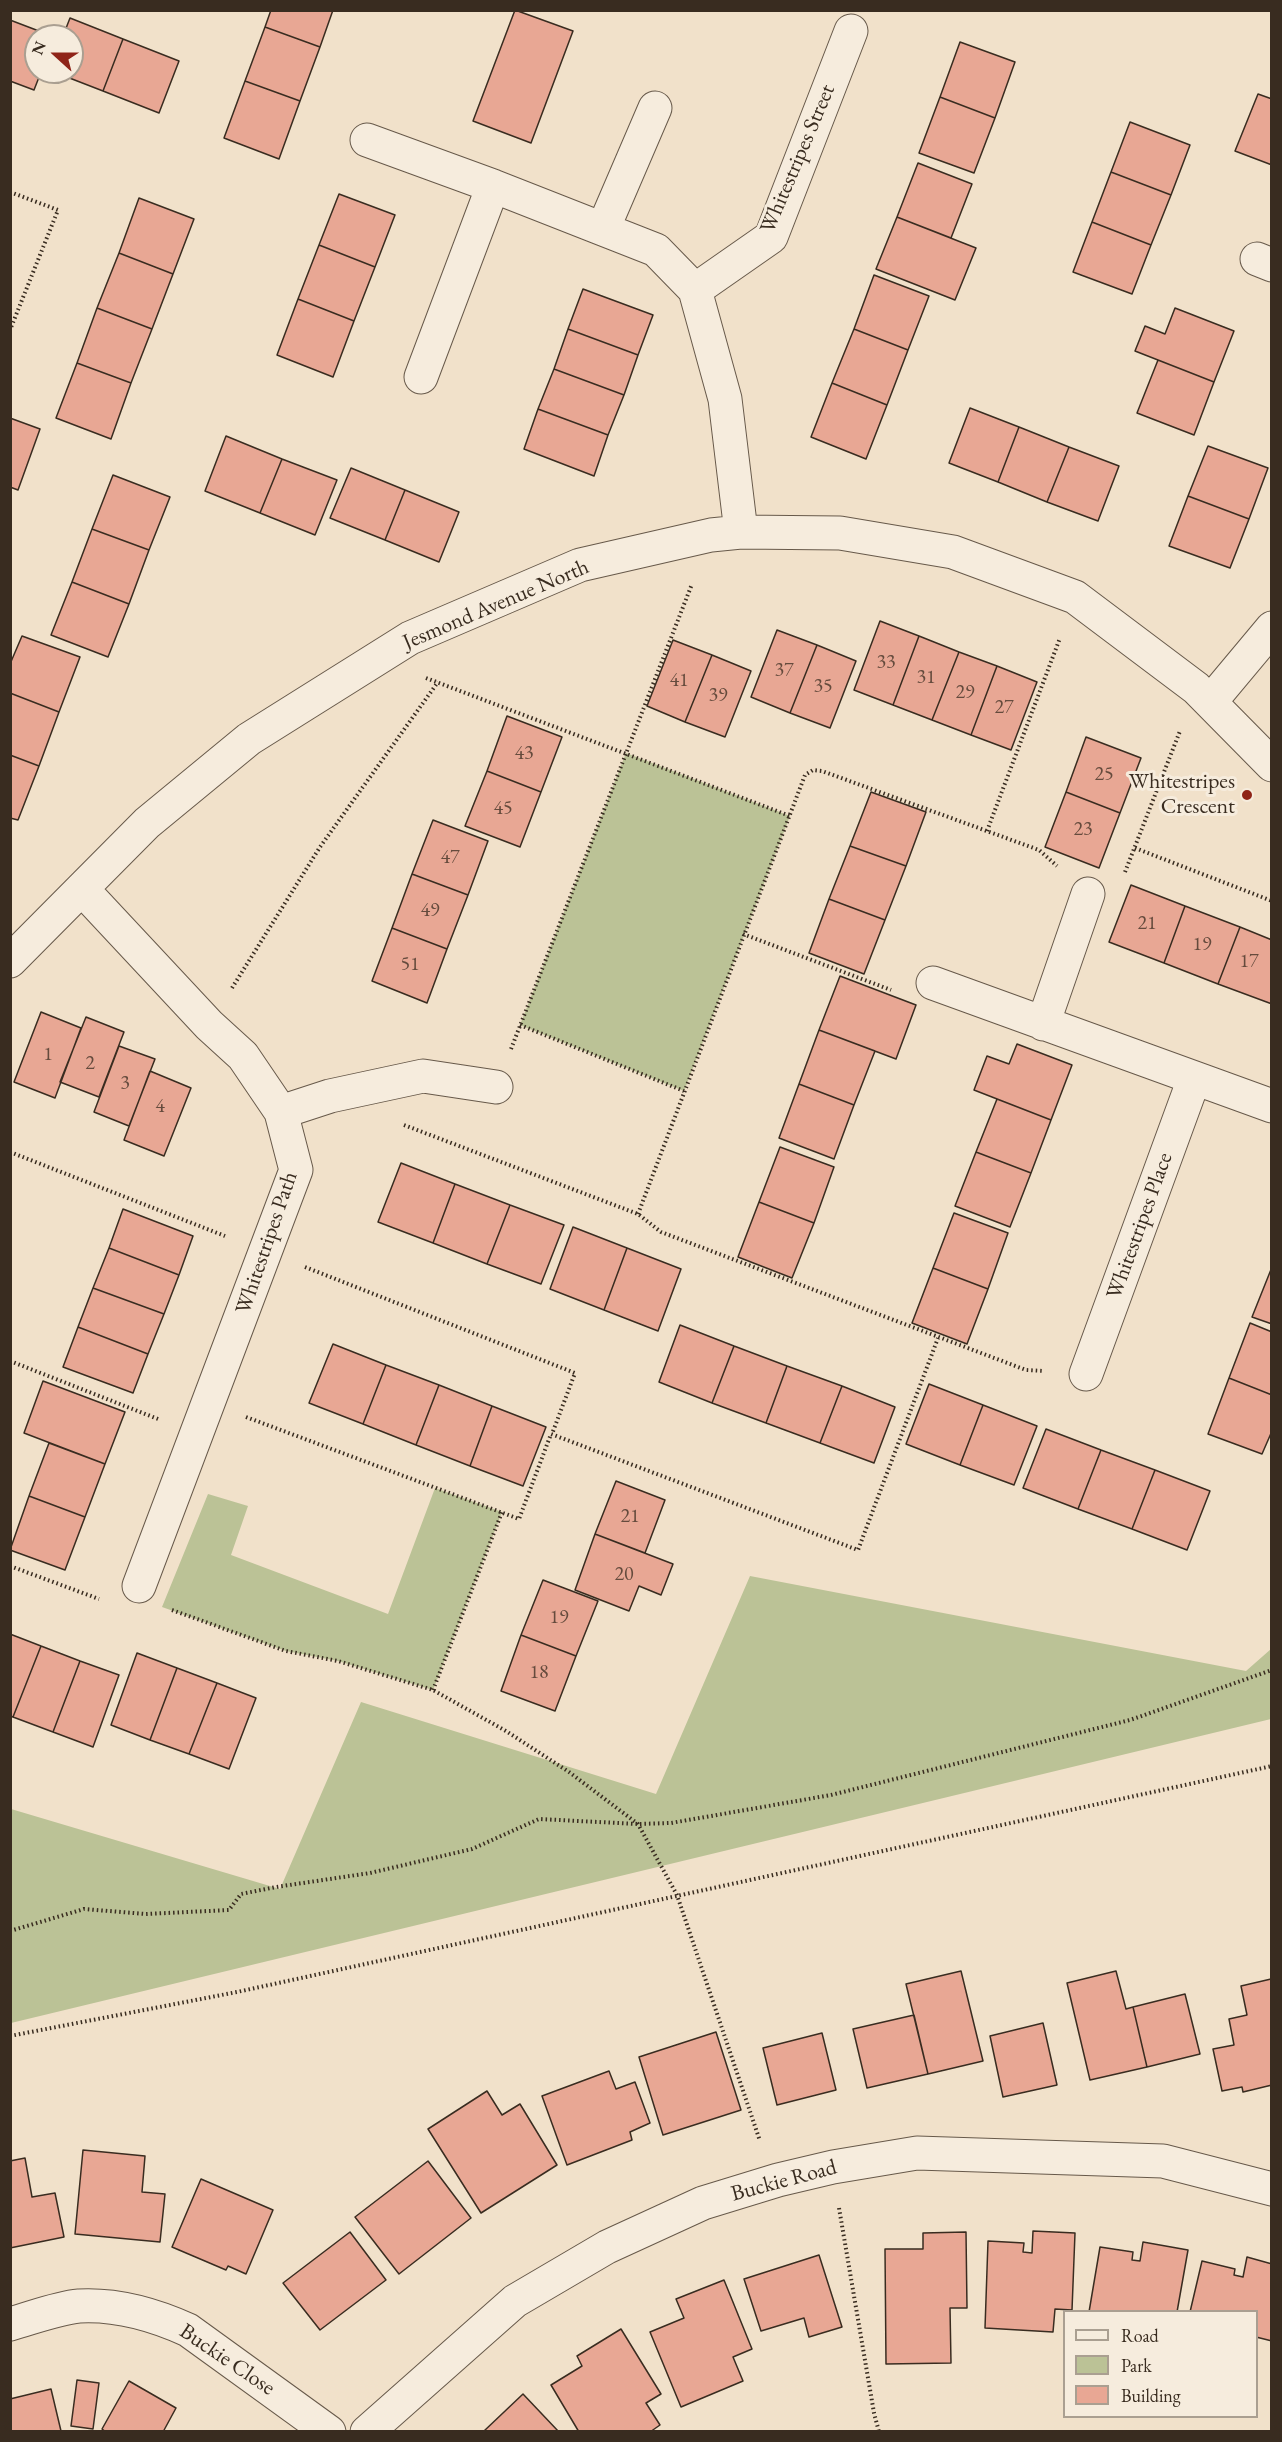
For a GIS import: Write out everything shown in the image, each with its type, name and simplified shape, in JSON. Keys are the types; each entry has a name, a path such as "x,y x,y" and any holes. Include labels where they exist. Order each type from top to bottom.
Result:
{"street":[{"name":"Whitestripes Street","path":"695,290 771,237 851,31"},
{"path":"603,229 655,108"},
{"path":"367,140 493,186 656,250 695,290 725,399 726,534"},
{"path":"421,377 493,186"},
{"name":"Jesmond Avenue North","path":"14,952 82,889 147,823 249,739 379,660 410,638 580,565 726,534 840,533 953,552 1075,597 1204,694 1272,765"},
{"path":"1204,694 1272,628"},
{"name":"Whitestripes Path","path":"82,889 209,1025 243,1056 281,1112 296,1170 140,1586"},
{"path":"1042,1024 1088,894"},
{"path":"933,983 1272,1106"},
{"path":"281,1112 330,1096 423,1076 496,1088"},
{"name":"Whitestripes Place","path":"1086,1374 1194,1079"},
{"name":"Buckie Road","path":"367,2432 515,2301 607,2247 703,2204 778,2180 832,2167 916,2153 1163,2161 1272,2188"},
{"name":"Buckie Close","path":"10,2324 77,2306 108,2307 165,2319 188,2330 329,2432"}],"path":[{"path":"10,192 58,210 10,330"},
{"path":"496,1088 626,753 726,534"},
{"path":"987,831 1075,597"},
{"path":"379,660 790,816"},
{"path":"209,1025 320,847 438,682"},
{"path":"638,1214 805,775 813,770 822,771 1039,850 1088,894 1121,883 1204,694"},
{"path":"1135,848 1272,901"},
{"path":"743,934 906,995 933,983"},
{"path":"520,1025 684,1091"},
{"path":"394,1121 638,1214 661,1233 938,1338 1026,1370 1086,1374"},
{"path":"10,1152 230,1238"},
{"path":"209,1403 519,1519 575,1373 266,1251"},
{"path":"551,1434 858,1550 938,1338"},
{"path":"10,1361 147,1414"},
{"path":"433,1690 502,1512"},
{"path":"10,1566 106,1601 140,1586 156,1605 286,1651 338,1661 433,1690 569,1772 638,1824 677,1895 762,2147 778,2180"},
{"path":"10,1931 84,1910 146,1914 229,1910 241,1894 370,1874 472,1849 539,1819 638,1824 671,1823 831,1795 1130,1720 1272,1670"},
{"path":"10,2036 237,1992 1272,1766"},
{"path":"832,2167 879,2432"}],"green space":[{"path":"626,753 790,816 684,1091 520,1025"},
{"path":"435,1488 502,1512 433,1690 338,1661 286,1651 162,1607 208,1494 248,1506 231,1555 388,1614"},
{"path":"750,1576 1246,1671 1271,1649 1271,1719 11,2023 11,1809 280,1889 361,1702 656,1794"}],"building":[{"path":"271,10 333,10 320,47 265,27"},
{"path":"515,10 573,31 531,143 473,121"},
{"path":"70,18 123,39 103,91 84,84 84,24 68,24"},
{"path":"10,20 24,25 24,84 36,84 34,90 10,81"},
{"path":"265,27 320,47 300,101 245,81"},
{"path":"123,39 179,61 159,113 103,91"},
{"path":"960,42 1015,62 995,118 940,97"},
{"path":"245,81 300,101 279,159 224,138"},
{"path":"1258,94 1272,99 1272,165 1235,151"},
{"path":"940,97 995,118 974,173 919,153"},
{"path":"1130,122 1190,145 1171,195 1111,172"},
{"path":"918,163 972,184 951,238 897,217"},
{"path":"1111,172 1171,195 1151,245 1092,222"},
{"path":"339,194 395,215 375,267 319,245"},
{"path":"139,198 194,219 173,274 119,253"},
{"path":"897,217 976,248 955,300 876,269"},
{"path":"1092,222 1151,245 1132,294 1073,272"},
{"path":"319,245 375,267 354,321 298,299"},
{"path":"119,253 173,274 152,329 97,308"},
{"path":"874,275 929,296 908,350 854,329"},
{"path":"583,289 653,315 638,355 568,329"},
{"path":"298,299 354,321 333,377 277,355"},
{"path":"97,308 152,329 131,383 77,363"},
{"path":"1175,308 1234,331 1214,382 1135,351 1145,326 1165,334"},
{"path":"568,329 638,355 624,395 554,369"},
{"path":"854,329 908,350 887,405 832,383"},
{"path":"1158,360 1214,382 1194,435 1137,413"},
{"path":"77,363 131,383 111,439 56,418"},
{"path":"554,369 624,395 608,435 538,409"},
{"path":"832,383 887,405 866,459 811,437"},
{"path":"970,408 1019,427 998,482 949,463"},
{"path":"538,409 608,435 594,476 524,449"},
{"path":"10,418 40,429 18,490 10,487"},
{"path":"1019,427 1069,447 1047,502 998,482"},
{"path":"226,436 282,459 260,513 205,491"},
{"path":"1208,446 1268,468 1249,519 1188,496"},
{"path":"1069,447 1119,466 1098,521 1047,502"},
{"path":"282,459 337,480 315,535 260,513"},
{"path":"351,468 405,490 385,540 330,518"},
{"path":"113,475 170,497 149,550 92,529"},
{"path":"405,490 459,512 439,562 385,540"},
{"path":"1188,496 1249,519 1230,568 1169,546"},
{"path":"92,529 149,550 129,604 72,582"},
{"path":"72,582 129,604 108,657 51,635"},
{"path":"880,621 919,636 893,705 854,690"},
{"path":"777,630 817,645 790,713 751,697"},
{"path":"22,636 80,657 59,712 10,693 10,664"},
{"path":"919,636 959,652 932,720 893,705"},
{"path":"673,640 712,655 685,722 647,706"},
{"path":"817,645 856,661 830,728 790,713"},
{"path":"959,652 997,666 971,735 932,720"},
{"path":"712,655 751,671 725,737 685,722"},
{"path":"997,666 1037,682 1011,750 971,735"},
{"path":"10,693 59,712 39,766 10,755"},
{"path":"507,716 562,737 541,792 487,771"},
{"path":"1086,737 1141,758 1120,813 1066,792"},
{"path":"10,755 39,766 18,820 10,818"},
{"path":"487,771 541,792 520,847 465,826"},
{"path":"871,792 926,812 906,866 850,846"},
{"path":"1066,792 1120,813 1099,868 1045,847"},
{"path":"433,820 488,841 468,895 412,874"},
{"path":"850,846 906,866 885,920 829,899"},
{"path":"412,874 468,895 447,949 392,928"},
{"path":"1131,885 1185,906 1164,963 1109,942"},
{"path":"829,899 885,920 864,974 809,953"},
{"path":"1185,906 1240,927 1218,984 1164,963"},
{"path":"1240,927 1272,940 1272,1004 1218,984"},
{"path":"392,928 447,949 427,1003 372,981"},
{"path":"840,976 916,1005 896,1059 819,1030"},
{"path":"41,1012 81,1028 55,1098 14,1082"},
{"path":"86,1017 124,1032 99,1097 60,1082"},
{"path":"819,1030 875,1051 854,1105 799,1084"},
{"path":"1017,1044 1072,1065 1051,1120 974,1090 987,1056 1009,1064"},
{"path":"119,1046 155,1059 129,1126 94,1112"},
{"path":"150,1071 191,1088 164,1156 124,1140"},
{"path":"799,1084 854,1105 834,1159 779,1138"},
{"path":"997,1099 1051,1120 1031,1173 976,1152"},
{"path":"780,1147 834,1167 814,1223 759,1202"},
{"path":"976,1152 1031,1173 1010,1227 955,1206"},
{"path":"401,1163 455,1184 433,1243 378,1222"},
{"path":"455,1184 510,1205 487,1264 433,1243"},
{"path":"759,1202 814,1223 792,1278 738,1257"},
{"path":"510,1205 564,1225 541,1284 487,1264"},
{"path":"123,1209 193,1236 179,1275 109,1248"},
{"path":"954,1213 1008,1233 988,1289 933,1268"},
{"path":"573,1227 627,1248 604,1310 550,1289"},
{"path":"109,1248 179,1275 164,1314 93,1288"},
{"path":"627,1248 681,1269 658,1331 604,1310"},
{"path":"1272,1267 1272,1324 1252,1317"},
{"path":"933,1268 988,1289 967,1344 912,1323"},
{"path":"93,1288 164,1314 148,1354 78,1327"},
{"path":"1250,1323 1272,1332 1272,1395 1229,1378"},
{"path":"680,1325 734,1346 712,1403 659,1382"},
{"path":"78,1327 148,1354 133,1393 63,1367"},
{"path":"333,1344 386,1365 363,1424 309,1403"},
{"path":"734,1346 787,1366 766,1423 712,1403"},
{"path":"386,1365 439,1385 416,1445 363,1424"},
{"path":"787,1366 842,1386 820,1443 766,1423"},
{"path":"1229,1378 1272,1395 1272,1431 1262,1454 1208,1434"},
{"path":"43,1381 125,1412 105,1464 24,1433"},
{"path":"929,1384 983,1405 960,1465 906,1444"},
{"path":"439,1385 492,1406 470,1466 416,1445"},
{"path":"842,1386 895,1407 874,1463 820,1443"},
{"path":"983,1405 1037,1426 1014,1485 960,1465"},
{"path":"492,1406 546,1427 523,1486 470,1466"},
{"path":"1046,1429 1101,1450 1078,1509 1023,1488"},
{"path":"49,1443 105,1464 85,1517 29,1496"},
{"path":"1101,1450 1155,1470 1132,1529 1078,1509"},
{"path":"1155,1470 1210,1491 1187,1550 1132,1529"},
{"path":"616,1481 665,1500 645,1553 595,1534"},
{"path":"29,1496 85,1517 65,1570 10,1550"},
{"path":"595,1534 673,1564 661,1595 639,1586 629,1611 575,1590"},
{"path":"543,1580 598,1601 576,1656 521,1635"},
{"path":"10,1634 41,1646 13,1717 10,1716"},
{"path":"521,1635 576,1656 555,1711 501,1691"},
{"path":"41,1646 80,1661 53,1732 13,1717"},
{"path":"137,1653 177,1668 150,1740 111,1725"},
{"path":"80,1661 119,1675 93,1747 53,1732"},
{"path":"177,1668 217,1683 189,1754 150,1740"},
{"path":"217,1683 256,1698 229,1769 189,1754"},
{"path":"961,1971 983,2061 928,2074 906,1984"},
{"path":"1116,1971 1126,2009 1133,2007 1147,2067 1090,2080 1067,1983"},
{"path":"1271,1979 1272,2085 1243,2092 1242,2087 1222,2091 1213,2049 1234,2045 1229,2019 1247,2015 1241,1986"},
{"path":"1185,1994 1200,2054 1147,2067 1133,2007"},
{"path":"914,2015 928,2074 867,2088 853,2029"},
{"path":"1043,2023 1057,2085 1003,2097 990,2036"},
{"path":"716,2032 741,2110 663,2135 639,2057"},
{"path":"822,2033 836,2090 777,2105 763,2048"},
{"path":"609,2071 616,2089 635,2082 650,2123 630,2132 632,2140 567,2165 542,2096"},
{"path":"487,2091 502,2115 520,2104 557,2165 481,2213 428,2129"},
{"path":"83,2150 145,2156 142,2192 165,2194 160,2242 75,2234"},
{"path":"25,2158 32,2197 55,2193 64,2237 10,2248 10,2161"},
{"path":"428,2161 471,2218 399,2274 355,2217"},
{"path":"201,2179 273,2210 246,2274 228,2266 226,2270 172,2247"},
{"path":"1033,2231 1075,2233 1072,2310 1055,2309 1053,2332 985,2328 988,2241 1024,2243 1023,2252 1032,2253"},
{"path":"350,2232 386,2280 320,2330 283,2283"},
{"path":"966,2232 967,2308 950,2308 951,2363 886,2364 885,2249 923,2249 923,2233"},
{"path":"1143,2242 1188,2250 1177,2310 1089,2310 1100,2247 1133,2252 1132,2260 1140,2261"},
{"path":"819,2255 842,2327 809,2337 804,2318 761,2331 744,2279"},
{"path":"1247,2257 1272,2264 1272,2341 1258,2338 1258,2310 1190,2310 1202,2261 1235,2269 1234,2275 1243,2277"},
{"path":"724,2280 752,2349 733,2357 743,2381 681,2407 650,2332 684,2318 676,2299"},
{"path":"621,2329 661,2394 646,2403 660,2425 650,2432 579,2432 551,2385 582,2366 577,2356"},
{"path":"77,2380 99,2383 93,2429 71,2426"},
{"path":"129,2381 176,2408 163,2432 106,2432 102,2429"},
{"path":"51,2389 61,2431 10,2432 10,2399"},
{"path":"523,2394 559,2432 484,2432 484,2431"}],"place":[{"name":"Whitestripes Crescent","path":"1247,795"}]}
